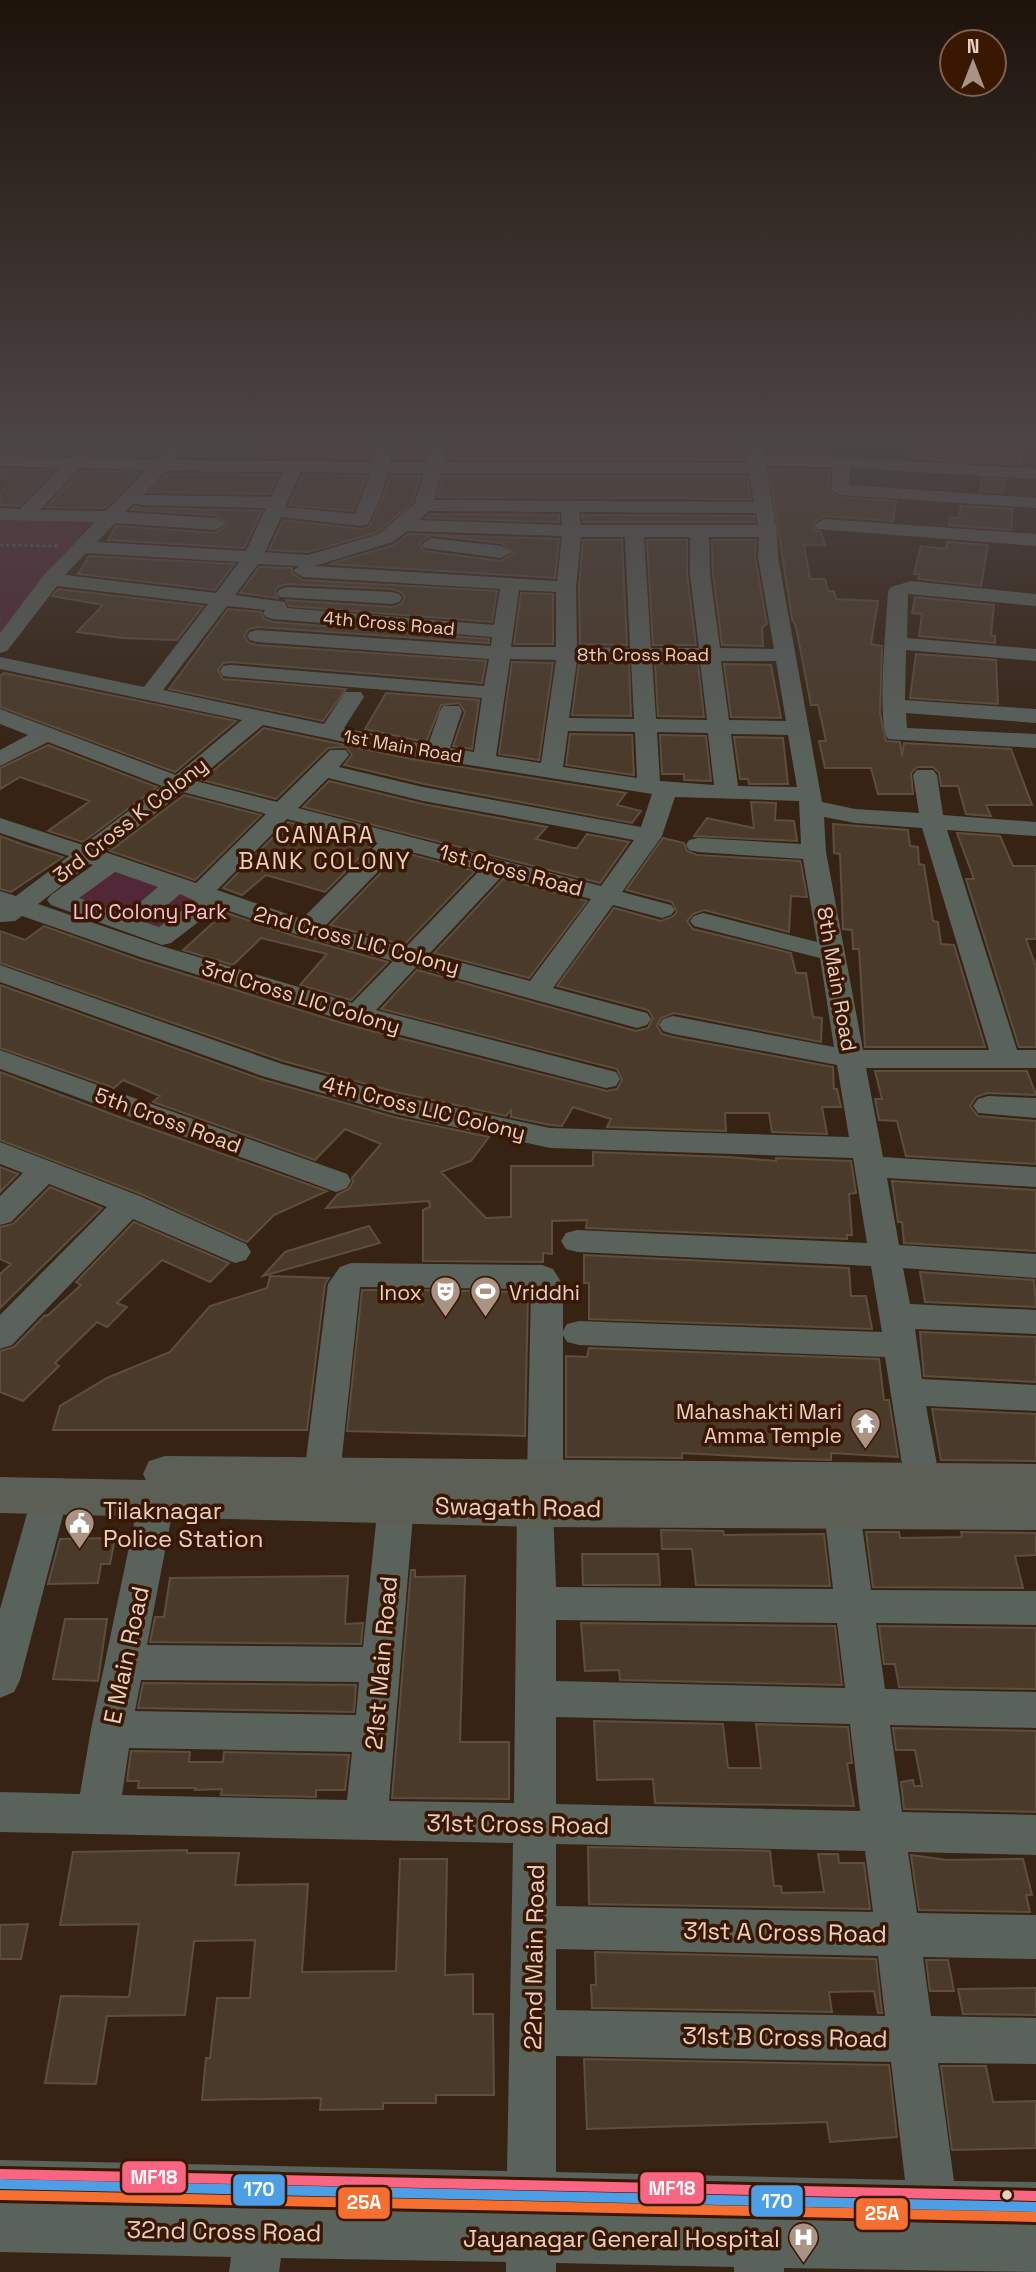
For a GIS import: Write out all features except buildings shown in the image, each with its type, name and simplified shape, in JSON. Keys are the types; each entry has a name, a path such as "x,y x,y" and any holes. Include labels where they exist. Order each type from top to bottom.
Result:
{"main road":[{"name":"Swagath Road","path":"0,1470 322,1475 842,1511 1036,1482"},
{"name":"Swagath Road","path":"0,1495 396,1504 540,1492 925,1498 1036,1511"}],"street":[{"path":"0,647 20,624 51,579 77,551"},
{"path":"137,551 251,559 398,581 507,577"},
{"path":"150,693 222,600 255,551"},
{"path":"205,705 305,566 349,551"},
{"path":"370,646 398,581 388,551"},
{"path":"423,551 507,577 566,587"},
{"path":"551,771 567,654 566,587 570,551"},
{"path":"538,990 650,836 657,788 644,726 635,551"},
{"path":"700,551 727,793"},
{"name":"8th Main Road","path":"768,551 811,801 814,852 899,1330 906,1392 925,1498"},
{"path":"126,587 151,552"},
{"path":"173,593 204,556"},
{"path":"51,579 222,600 279,604 398,581 507,577"},
{"path":"484,760 503,643 507,577"},
{"path":"1036,600 911,587 898,591 894,706 896,734 1036,741"},
{"name":"4th Cross Road","path":"279,604 503,643"},
{"path":"251,644 370,646 503,643"},
{"name":"8th Cross Road","path":"503,643 567,654 785,655"},
{"path":"895,643 1036,655"},
{"path":"251,644 387,665"},
{"name":"1st Main Road","path":"0,663 437,753 657,788 811,801 848,815 1036,829"},
{"path":"231,671 495,693"},
{"path":"330,732 353,697"},
{"path":"894,706 1036,716"},
{"path":"437,753 451,711"},
{"name":"1st Cross Road","path":"0,716 179,784 662,911"},
{"name":"3rd Cross K Colony","path":"6,909 88,853 179,784 259,717"},
{"path":"558,724 797,727"},
{"path":"0,759 46,734"},
{"path":"113,862 60,900 112,925 162,937 196,893 286,810 354,737"},
{"path":"324,770 423,794 650,836"},
{"path":"925,775 932,820 1006,1059"},
{"name":"2nd Cross LIC Colony","path":"0,825 307,929 637,1019"},
{"path":"307,929 396,839"},
{"path":"698,845 814,852"},
{"path":"356,1015 410,955 498,866"},
{"path":"112,925 196,893"},
{"name":"3rd Cross LIC Colony","path":"6,909 112,925 356,1015 606,1079"},
{"path":"703,921 834,954"},
{"name":"4th Cross LIC Colony","path":"0,973 272,1070 394,1104 550,1138 867,1158 1036,1177"},
{"path":"673,1025 851,1059 1036,1059"},
{"name":"5th Cross Road","path":"0,1059 335,1181"},
{"path":"988,1106 1036,1108"},
{"path":"0,1152 129,1204 235,1252"},
{"path":"0,1214 45,1170"},
{"path":"0,1336 129,1204"},
{"path":"577,1241 885,1255 1036,1266"},
{"name":"22nd Main Road","path":"322,1475 344,1284 351,1275 542,1277 547,1285 535,1699 531,2235"},
{"path":"579,1333 899,1330 1036,1322"},
{"path":"906,1392 1036,1398"},
{"path":"0,1680 50,1496"},
{"name":"E Main Road","path":"98,1812 111,1729 157,1499"},
{"name":"21st Main Road","path":"366,1821 396,1504"},
{"path":"842,1511 933,2205"},
{"path":"537,1603 1036,1608"},
{"path":"126,1662 381,1665"},
{"path":"535,1699 1036,1710"},
{"path":"111,1729 374,1734"},
{"name":"31st Cross Road","path":"0,1812 98,1812 366,1821 1036,1835"},
{"name":"31st A Cross Road","path":"535,1927 1036,1937"},
{"name":"31st B Cross Road","path":"533,2033 1036,2041"},
{"name":"32nd Cross Road","path":"757,2238 933,2205 1036,2207"},
{"name":"32nd Cross Road","path":"2,2212 258,2231 757,2238 1036,2248"}],"green space":[{"path":"0,551 68,551 0,636"},
{"name":"LIC Colony Park","path":"95,866 209,903 163,943 48,902"}],"transit line":[{"name":"MF18","path":"0,2174 1036,2196"},
{"name":"170","path":"0,2184 1036,2207"},
{"name":"25A","path":"0,2195 1036,2217"}],"place":[{"name":"Inox","path":"445,1319"},
{"name":"Vriddhi","path":"486,1319"},
{"name":"Mahashakti Mari Amma Temple","path":"865,1450"},
{"name":"Tilaknagar Police Station","path":"80,1551"},
{"name":"Jayanagar General Hospital","path":"803,2265"}],"district":[{"name":"CANARA BANK COLONY","path":"325,848"}]}
